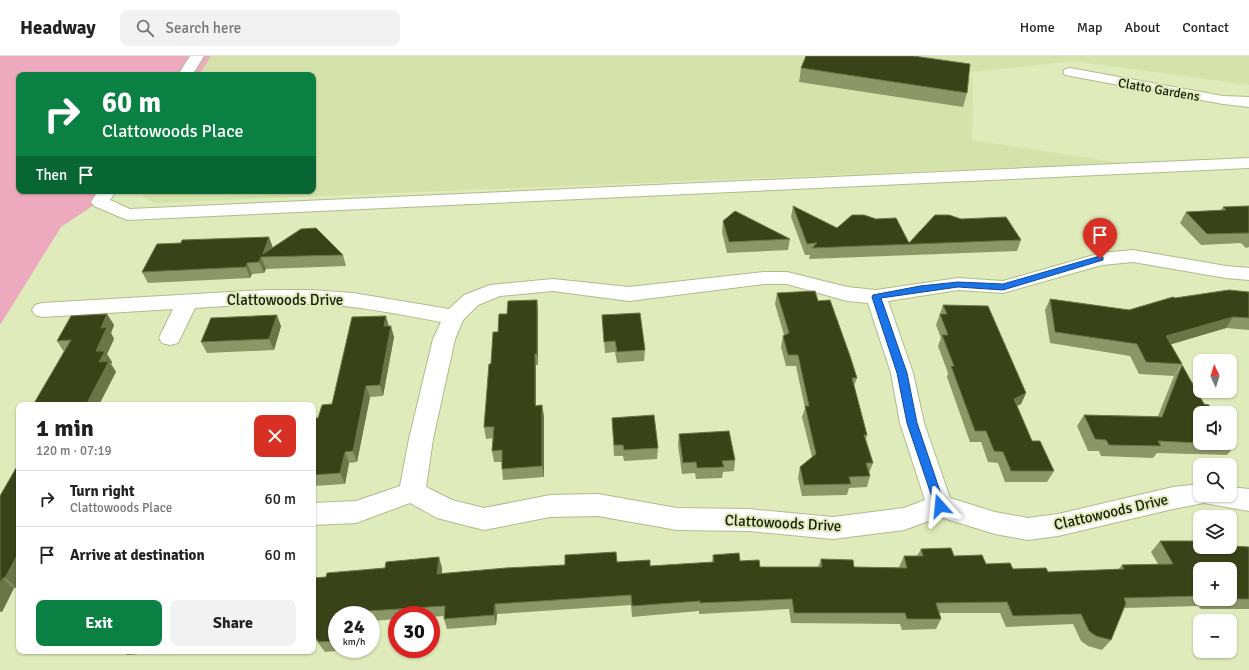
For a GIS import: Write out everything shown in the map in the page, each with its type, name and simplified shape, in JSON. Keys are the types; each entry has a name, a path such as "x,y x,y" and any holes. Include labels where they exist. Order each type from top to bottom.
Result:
{"street":[{"path":"187,72 198,56"},
{"name":"Clatto Gardens","path":"1070,72 1223,100 1249,102"},
{"path":"105,194 100,202 127,215 1249,163"},
{"path":"316,514 356,512 412,492 421,439 444,339 454,317 471,300 497,290 553,285 629,294 764,278 787,278 847,294 876,297 958,284 1003,287 1100,259 1133,256 1226,272 1249,274"},
{"name":"Clattowoods Drive","path":"42,310 266,297 310,297 353,300 454,317"},
{"path":"876,297 902,373 912,423 940,506"},
{"path":"170,338 188,302"},
{"name":"Clattowoods Drive","path":"412,492 446,510 484,519 550,506 598,504 677,519 749,520 833,528 904,519 940,506 995,523 1028,529 1058,526 1173,498 1193,495"},
{"path":"1237,498 1249,500"}],"shaded area":[{"path":"0,56 211,56 201,72 16,72 16,194 110,194 61,227 0,325"},
{"path":"211,56 856,56 864,61 973,77 972,140 1123,163 154,203 141,194 316,194 316,72 201,72"},
{"path":"867,56 1249,56 1249,85 1074,61 971,72"}],"building":[{"path":"806,56 913,56 970,64 967,93 801,68"},
{"path":"793,206 837,228 852,215 864,215 876,219 896,218 909,243 935,215 949,215 961,219 1006,217 1021,240 812,248 817,243 807,244"},
{"path":"1249,206 1249,233 1207,234 1186,212 1226,210 1223,207"},
{"path":"735,211 790,239 729,242 723,221"},
{"path":"316,228 343,255 261,257 259,262 247,263 246,267 142,272 157,244 181,243 182,240 269,237 263,254 301,229"},
{"path":"1229,290 1249,292 1249,318 1233,317 1166,336 1182,364 1146,362 1137,344 1055,332 1050,299 1129,310 1173,297 1175,298"},
{"path":"815,291 818,301 830,300 850,356 857,378 852,378 867,435 864,435 873,463 866,463 870,476 849,477 851,484 804,485 800,467 816,454 805,406 809,406 798,355 788,355 783,336 789,333 777,293"},
{"path":"537,300 535,406 542,405 542,466 502,469 502,450 492,451 494,427 484,427 493,332 498,332 499,314 507,314 508,301"},
{"path":"943,305 988,306 1026,393 1014,399 1032,441 1040,441 1054,471 1011,471 1003,452 994,451 986,431 975,431 951,366 954,366 942,335 948,335 940,314 947,314"},
{"path":"640,313 645,350 617,352 615,341 604,342 602,315"},
{"path":"107,314 101,328 107,327 96,351 105,351 99,362 109,361 88,402 35,402 71,340 57,341 71,316"},
{"path":"277,315 269,339 201,342 211,318"},
{"path":"386,316 384,326 391,326 380,385 366,386 353,451 345,452 340,473 316,475 316,418 318,418 322,405 332,404 352,317"},
{"path":"1182,365 1193,384 1193,398 1201,398 1204,404 1210,406 1193,406 1193,443 1158,441 1161,446 1109,445 1106,440 1095,439 1084,415 1162,417"},
{"path":"654,415 658,448 624,450 623,445 614,445 612,418"},
{"path":"729,431 735,460 722,461 724,467 697,468 696,462 683,463 679,434"},
{"path":"16,468 16,558 0,584 0,496"},
{"path":"1160,541 1193,541 1193,554 1237,554 1237,546 1249,547 1249,599 1237,599 1237,562 1193,562 1193,596 1124,598 1126,603 1111,640 1096,636 1089,631 1081,614 1013,616 1007,602 936,603 941,619 907,619 905,613 794,613 792,599 700,603 700,601 632,606 631,595 495,604 494,615 444,619 445,606 388,606 388,610 380,610 380,606 328,606 328,642 319,642 316,638 316,578 326,577 327,573 385,568 386,562 439,557 437,574 565,565 565,555 616,552 617,562 650,560 650,566 714,562 713,555 739,553 740,561 759,560 760,567 822,567 821,559 853,560 854,567 907,568 904,556 923,556 921,549 951,548 954,556 982,555 986,564 1010,563 1013,569 1046,568 1048,572 1124,569 1122,565 1173,564"}],"route":[{"path":"940,506 912,423 902,373 876,297 958,284 1003,287 1100,259"}]}
